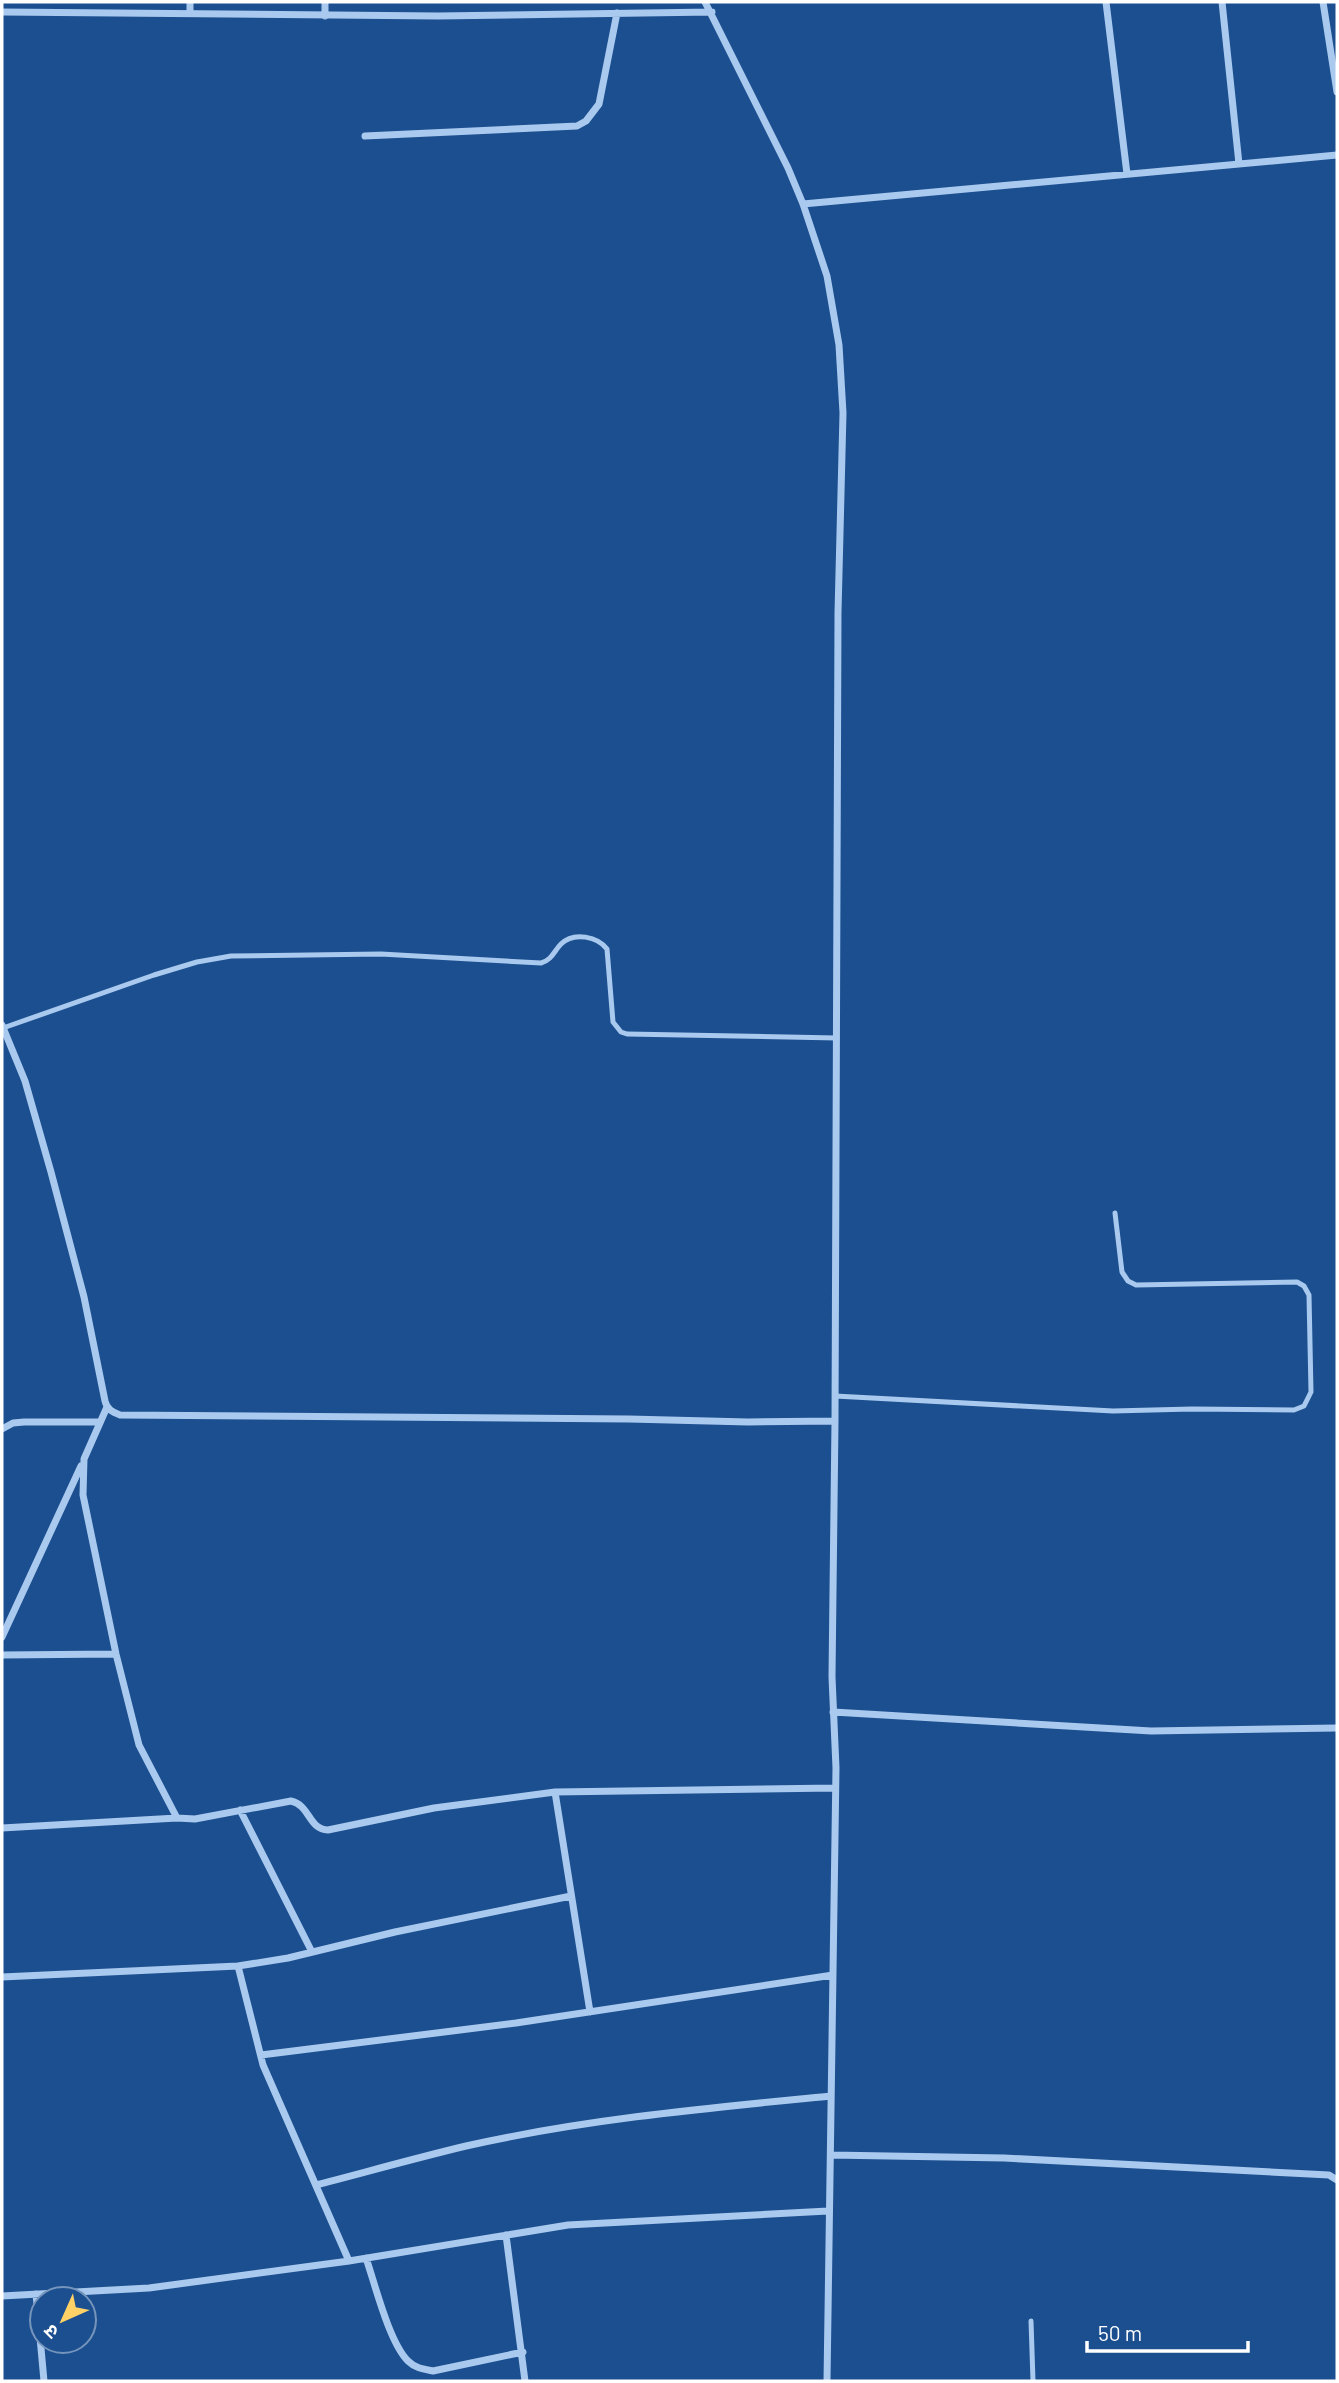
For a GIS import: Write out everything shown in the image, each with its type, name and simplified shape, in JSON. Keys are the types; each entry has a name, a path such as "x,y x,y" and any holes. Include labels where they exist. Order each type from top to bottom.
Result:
{"street":[{"path":"190,2 190,13"},
{"path":"325,2 325,16"},
{"path":"705,2 803,204 827,276 839,345 843,413 838,613 832,1677 835,1788 827,2381"},
{"path":"1106,2 1127,174"},
{"path":"1222,2 1239,164"},
{"path":"1322,2 1337,92"},
{"path":"2,12 325,16 712,12"},
{"path":"365,136 578,126 599,104 617,13"},
{"path":"803,204 1337,155"},
{"path":"2,1027 25,1081 51,1172 84,1297 107,1407 2,1637"},
{"path":"107,1407 120,1415 835,1421"},
{"path":"2,1429 13,1423 24,1422 100,1422"},
{"path":"84,1459 83,1495 116,1654 139,1745 177,1818"},
{"path":"2,1656 116,1654"},
{"path":"834,1712 1151,1731 1337,1728"},
{"path":"2,1828 195,1819 284,1801 299,1803 305,1808 314,1825 328,1830 434,1808 555,1792 835,1788"},
{"path":"555,1792 590,2012"},
{"path":"240,1810 312,1952"},
{"path":"2,1977 238,1966 288,1958 395,1931 571,1896"},
{"path":"238,1966 261,2055 349,2261"},
{"path":"261,2055 590,2012 833,1975"},
{"path":"316,2185 467,2146 554,2130 655,2113 831,2096"},
{"path":"831,2155 1003,2158 1316,2174 1329,2175 1337,2180"},
{"path":"98,2291 149,2288 349,2261 568,2225 828,2211"},
{"path":"506,2235 526,2381"},
{"path":"366,2258 395,2341 410,2363 419,2369 433,2371 523,2352"},
{"path":"2,2296 28,2294"},
{"path":"42,2355 44,2381"}],"lane":[{"path":"2,1027 197,961 230,956 381,954 541,963 566,941 583,937 594,938 607,949 613,1022 621,1032 836,1038"},
{"path":"835,1396 1113,1411 1294,1410 1304,1406 1311,1392 1309,1296 1304,1286 1297,1282 1136,1285 1128,1281 1122,1272 1115,1213"},
{"path":"1031,2321 1032,2381"}]}
